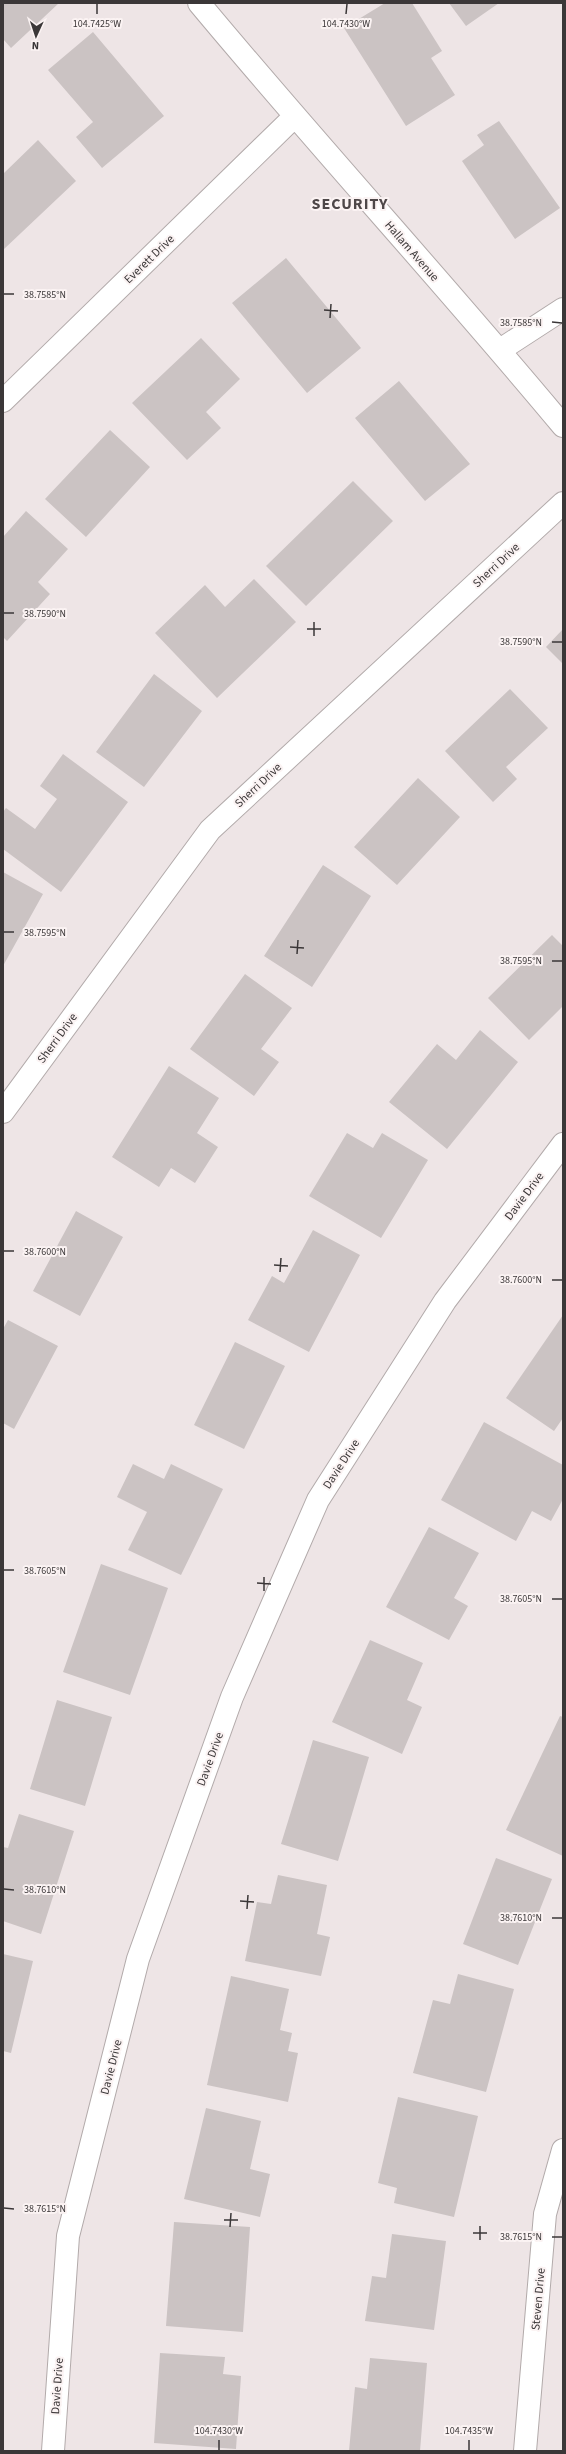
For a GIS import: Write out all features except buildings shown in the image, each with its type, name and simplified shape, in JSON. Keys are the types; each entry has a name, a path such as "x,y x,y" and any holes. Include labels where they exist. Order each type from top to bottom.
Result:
{"street":[{"name":"Hallam Avenue","path":"199,3 294,117 500,350 563,426"},
{"name":"Everett Drive","path":"3,401 294,117"},
{"path":"500,350 563,309"},
{"name":"Sherri Drive","path":"3,1112 210,830 563,503"},
{"name":"Davie Drive","path":"53,2451 68,2236 138,1959 232,1697 318,1500 445,1302 563,1144"},
{"name":"Steven Drive","path":"525,2451 545,2214 563,2150"}],"district":[{"name":"SECURITY","path":"350,203"}]}
